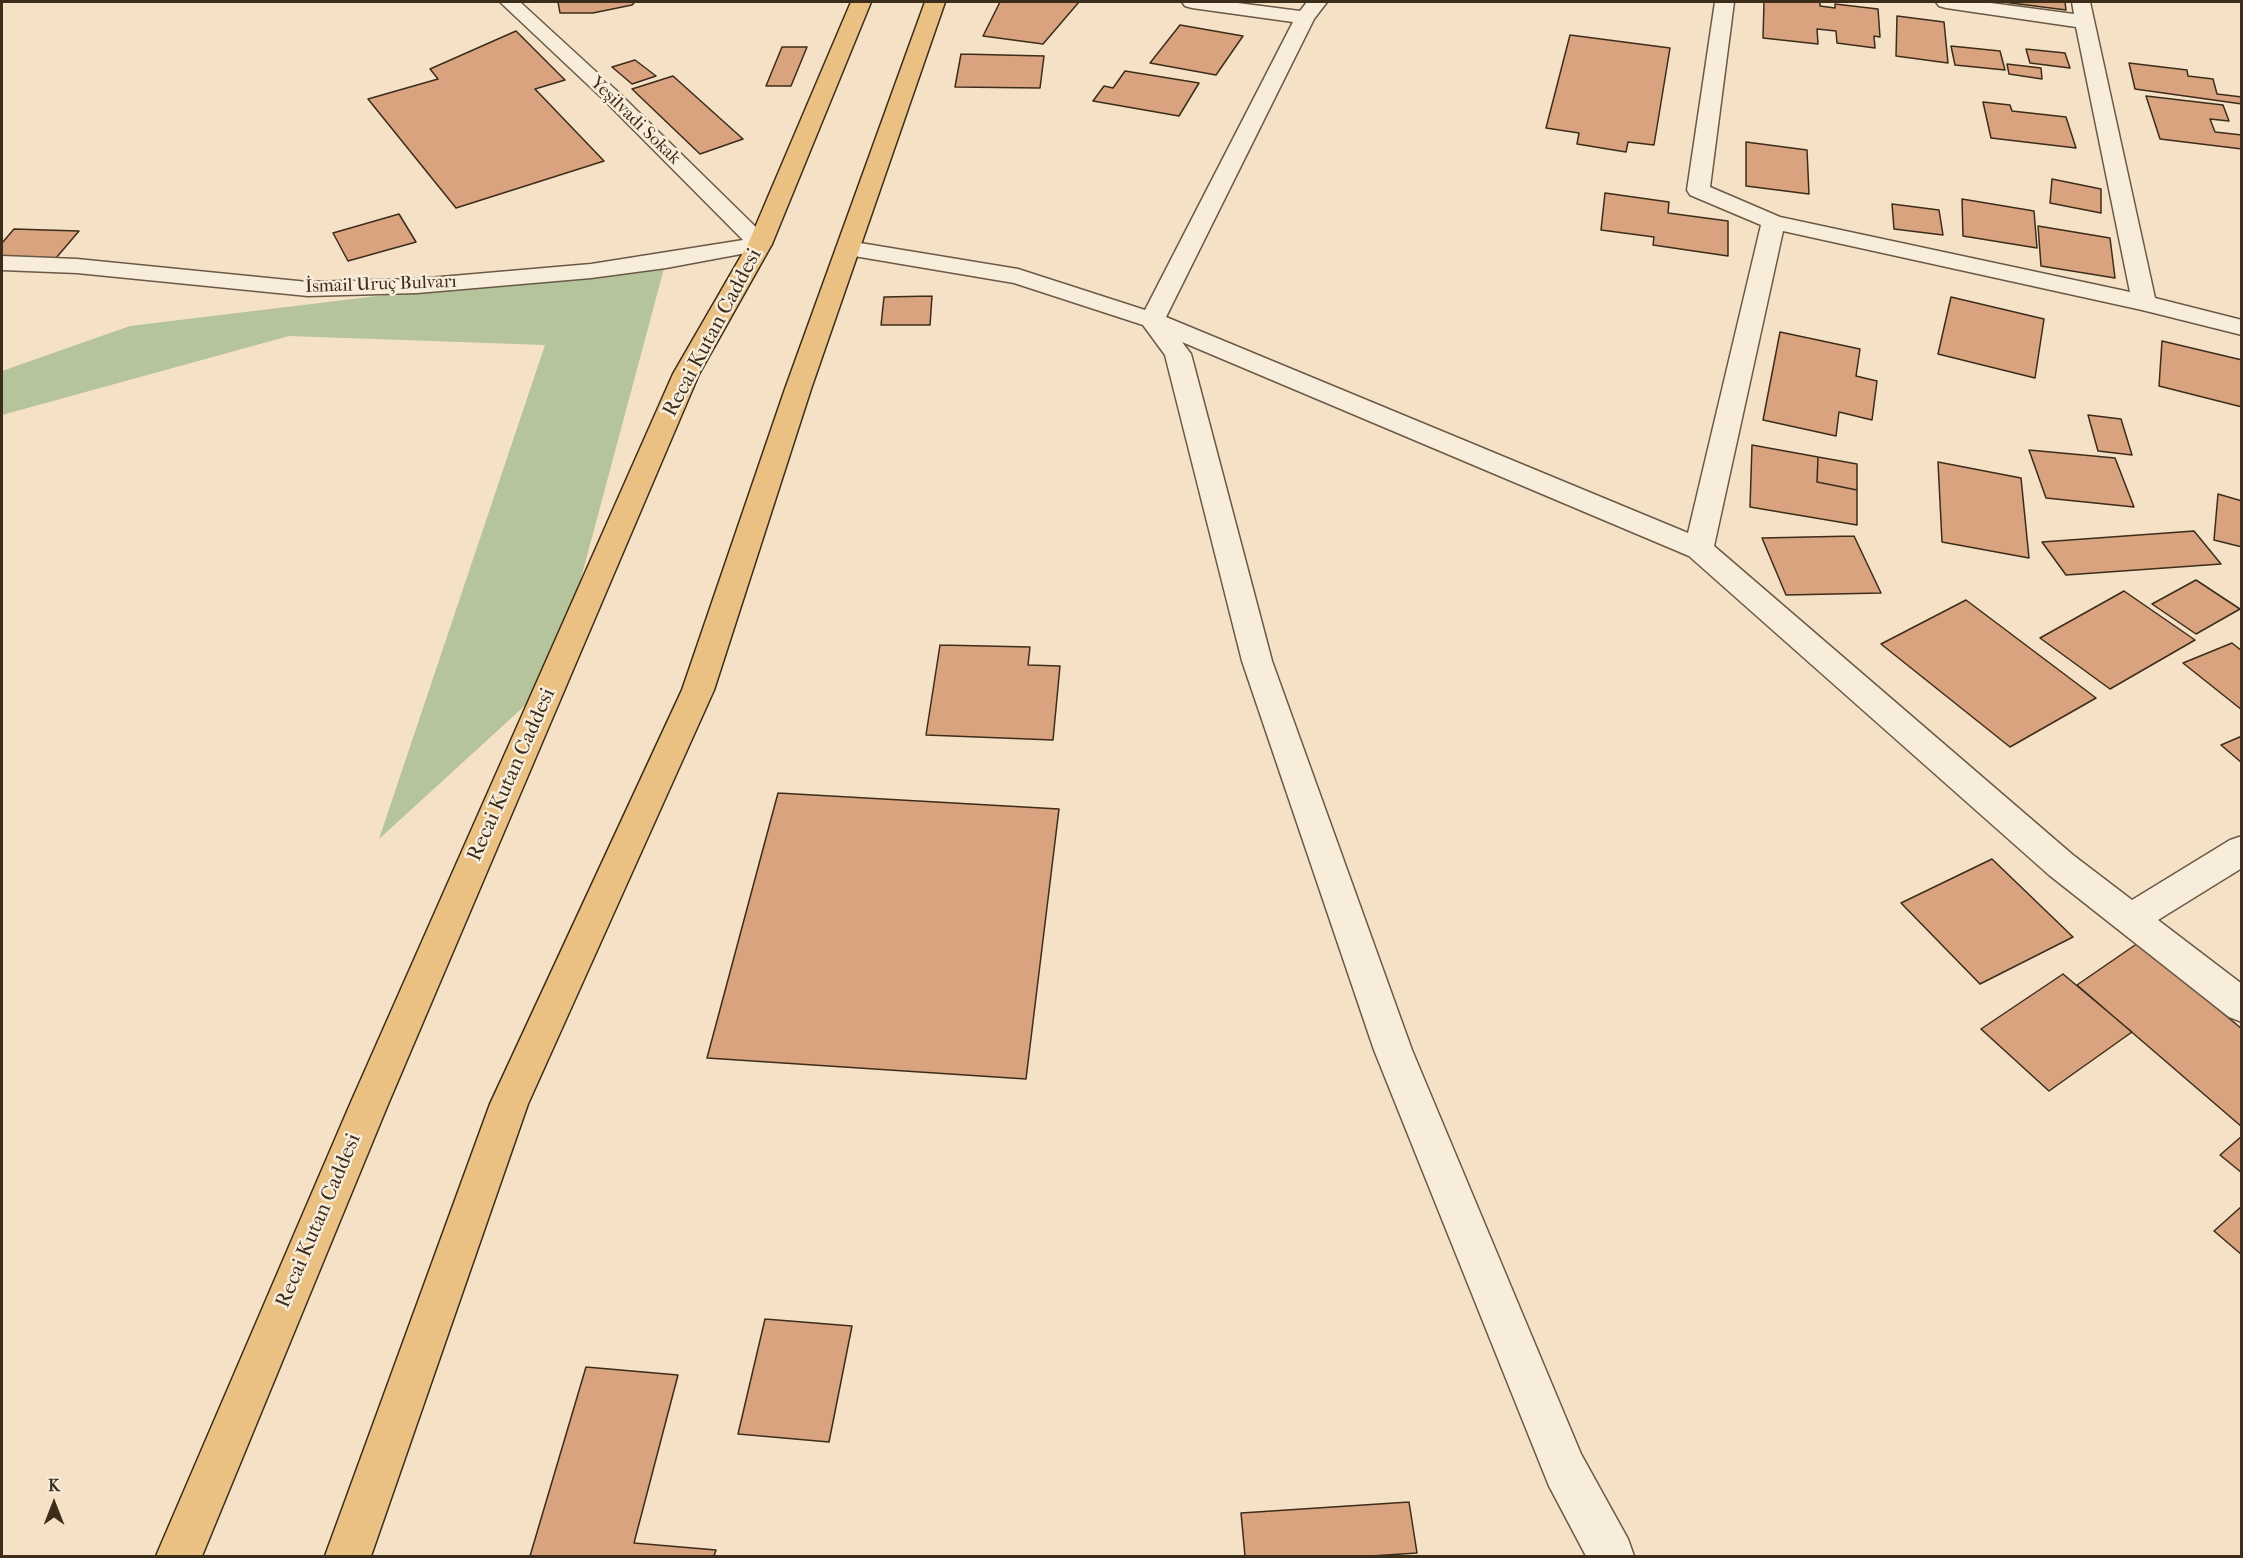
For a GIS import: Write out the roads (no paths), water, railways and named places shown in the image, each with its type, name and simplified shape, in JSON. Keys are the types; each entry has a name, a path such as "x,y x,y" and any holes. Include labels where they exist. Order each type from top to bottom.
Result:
{"main road":[{"name":"Recai Kutan Caddesi","path":"179,1557 370,1102 687,374 760,244 861,2"},
{"path":"348,1557 509,1104 698,690 794,400 936,2"}],"street":[{"name":"Yeşilvadi Sokak","path":"509,2 610,96 760,244"},
{"path":"1152,320 1311,10 1192,2"},
{"path":"1724,2 1698,190 1773,222 2144,303 2241,328"},
{"path":"1946,2 2083,12 2144,303"},
{"path":"1699,549 1773,222"},
{"name":"İsmail Uruç Bulvarı","path":"2,263 77,266 308,289 487,281 591,271 666,261 760,244"},
{"path":"848,248 1018,276 1152,320 1699,549 2061,865 2241,1006"},
{"path":"1152,320 1178,354 1257,662 1393,1050 1565,1470 1611,1557"},
{"path":"2129,920 2241,850"}]}
